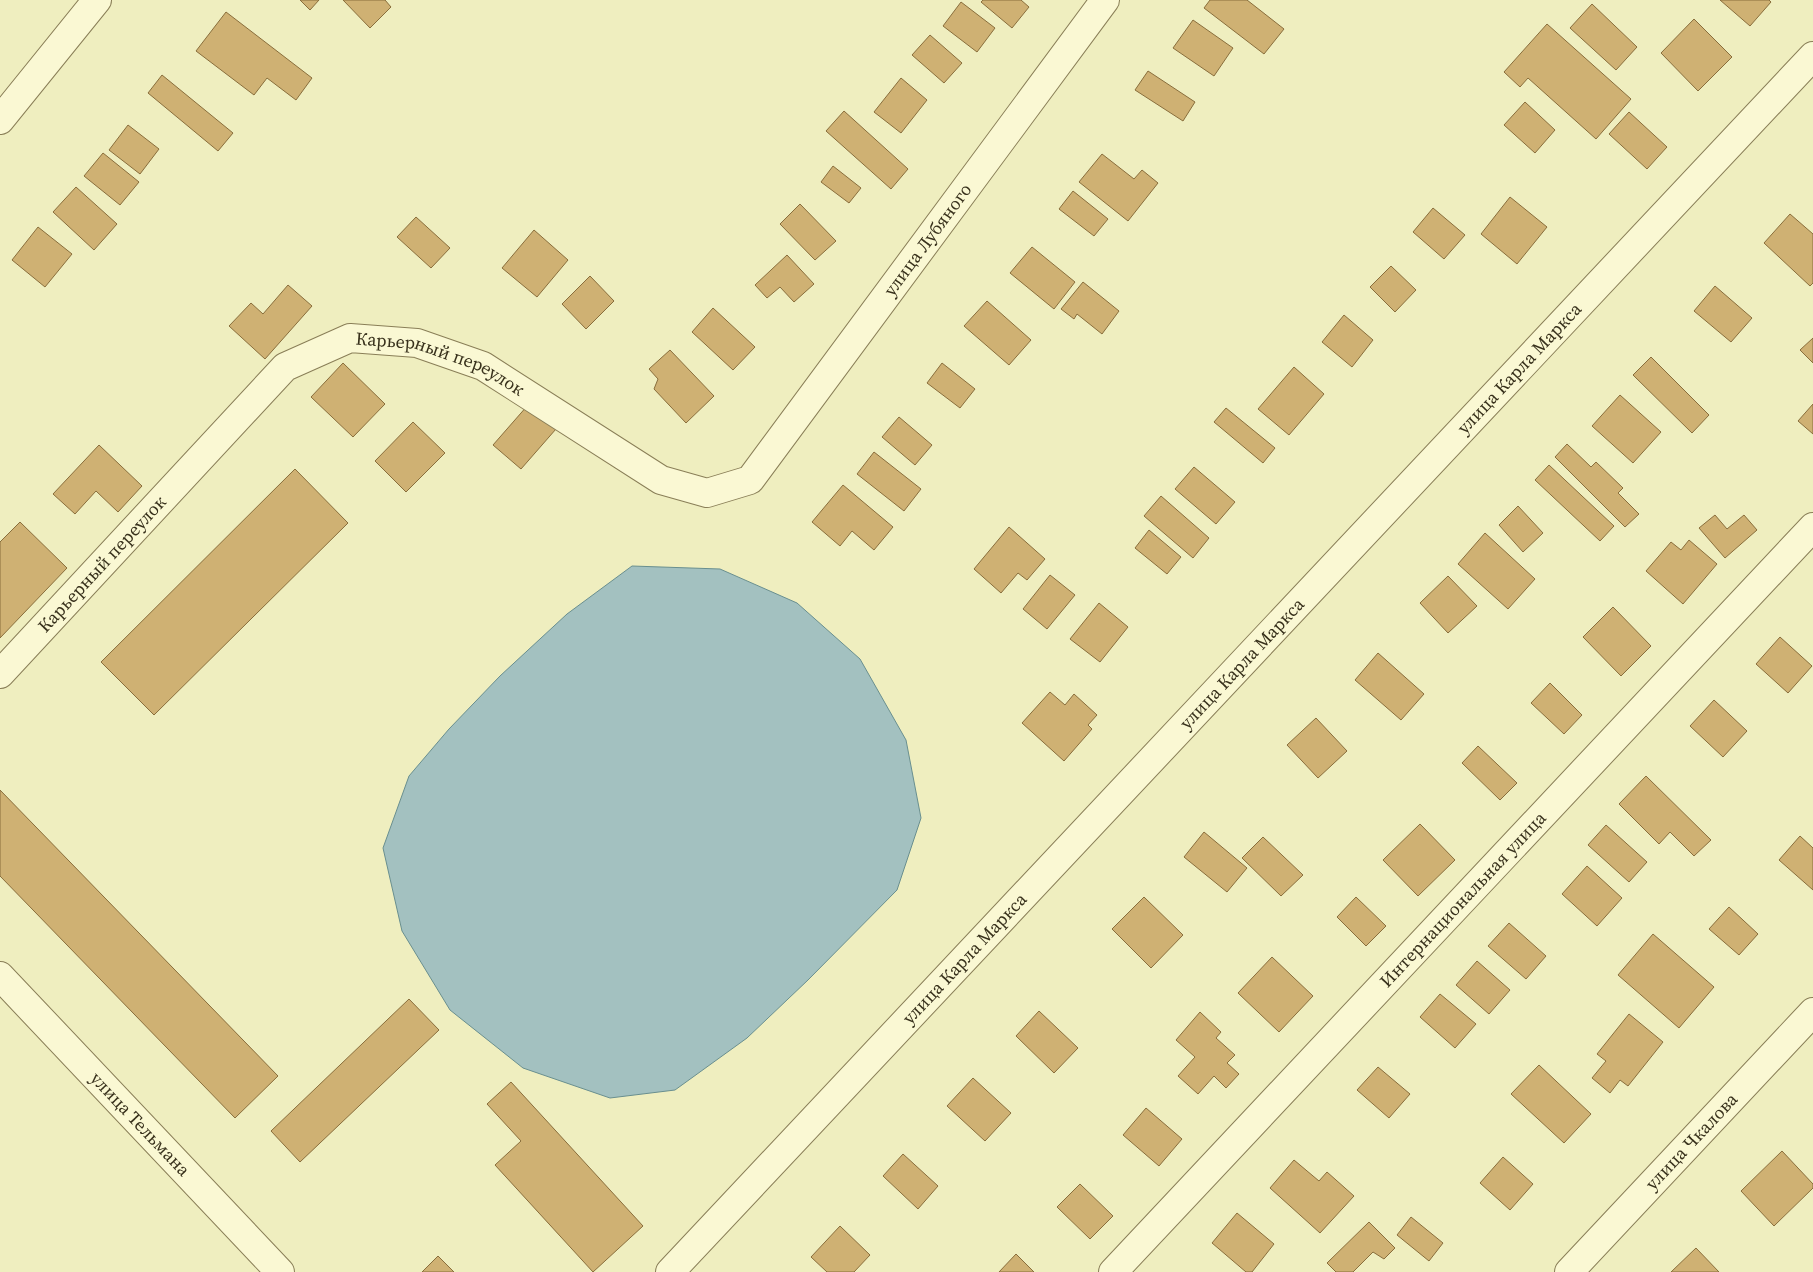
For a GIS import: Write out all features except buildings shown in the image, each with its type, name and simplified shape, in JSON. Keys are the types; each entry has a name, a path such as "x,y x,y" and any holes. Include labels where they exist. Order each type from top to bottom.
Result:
{"street":[{"path":"0,120 97,0"},
{"name":"улица Лубяного","path":"750,480 1105,0"},
{"name":"улица Карла Маркса","path":"670,1272 1813,56"},
{"name":"Карьерный переулок","path":"0,674 285,367 350,338 417,343 483,366 661,480 707,493 750,480"},
{"name":"Интернациональная улица","path":"1113,1272 1813,527"},
{"name":"улица Тельмана","path":"0,976 280,1272"},
{"name":"улица Чкалова","path":"1569,1272 1813,1012"}],"water":[{"path":"632,566 720,569 797,603 860,659 906,740 921,818 897,890 808,980 747,1038 675,1090 610,1098 523,1068 450,1010 402,931 383,848 409,776 449,729 500,676 567,614"}]}
